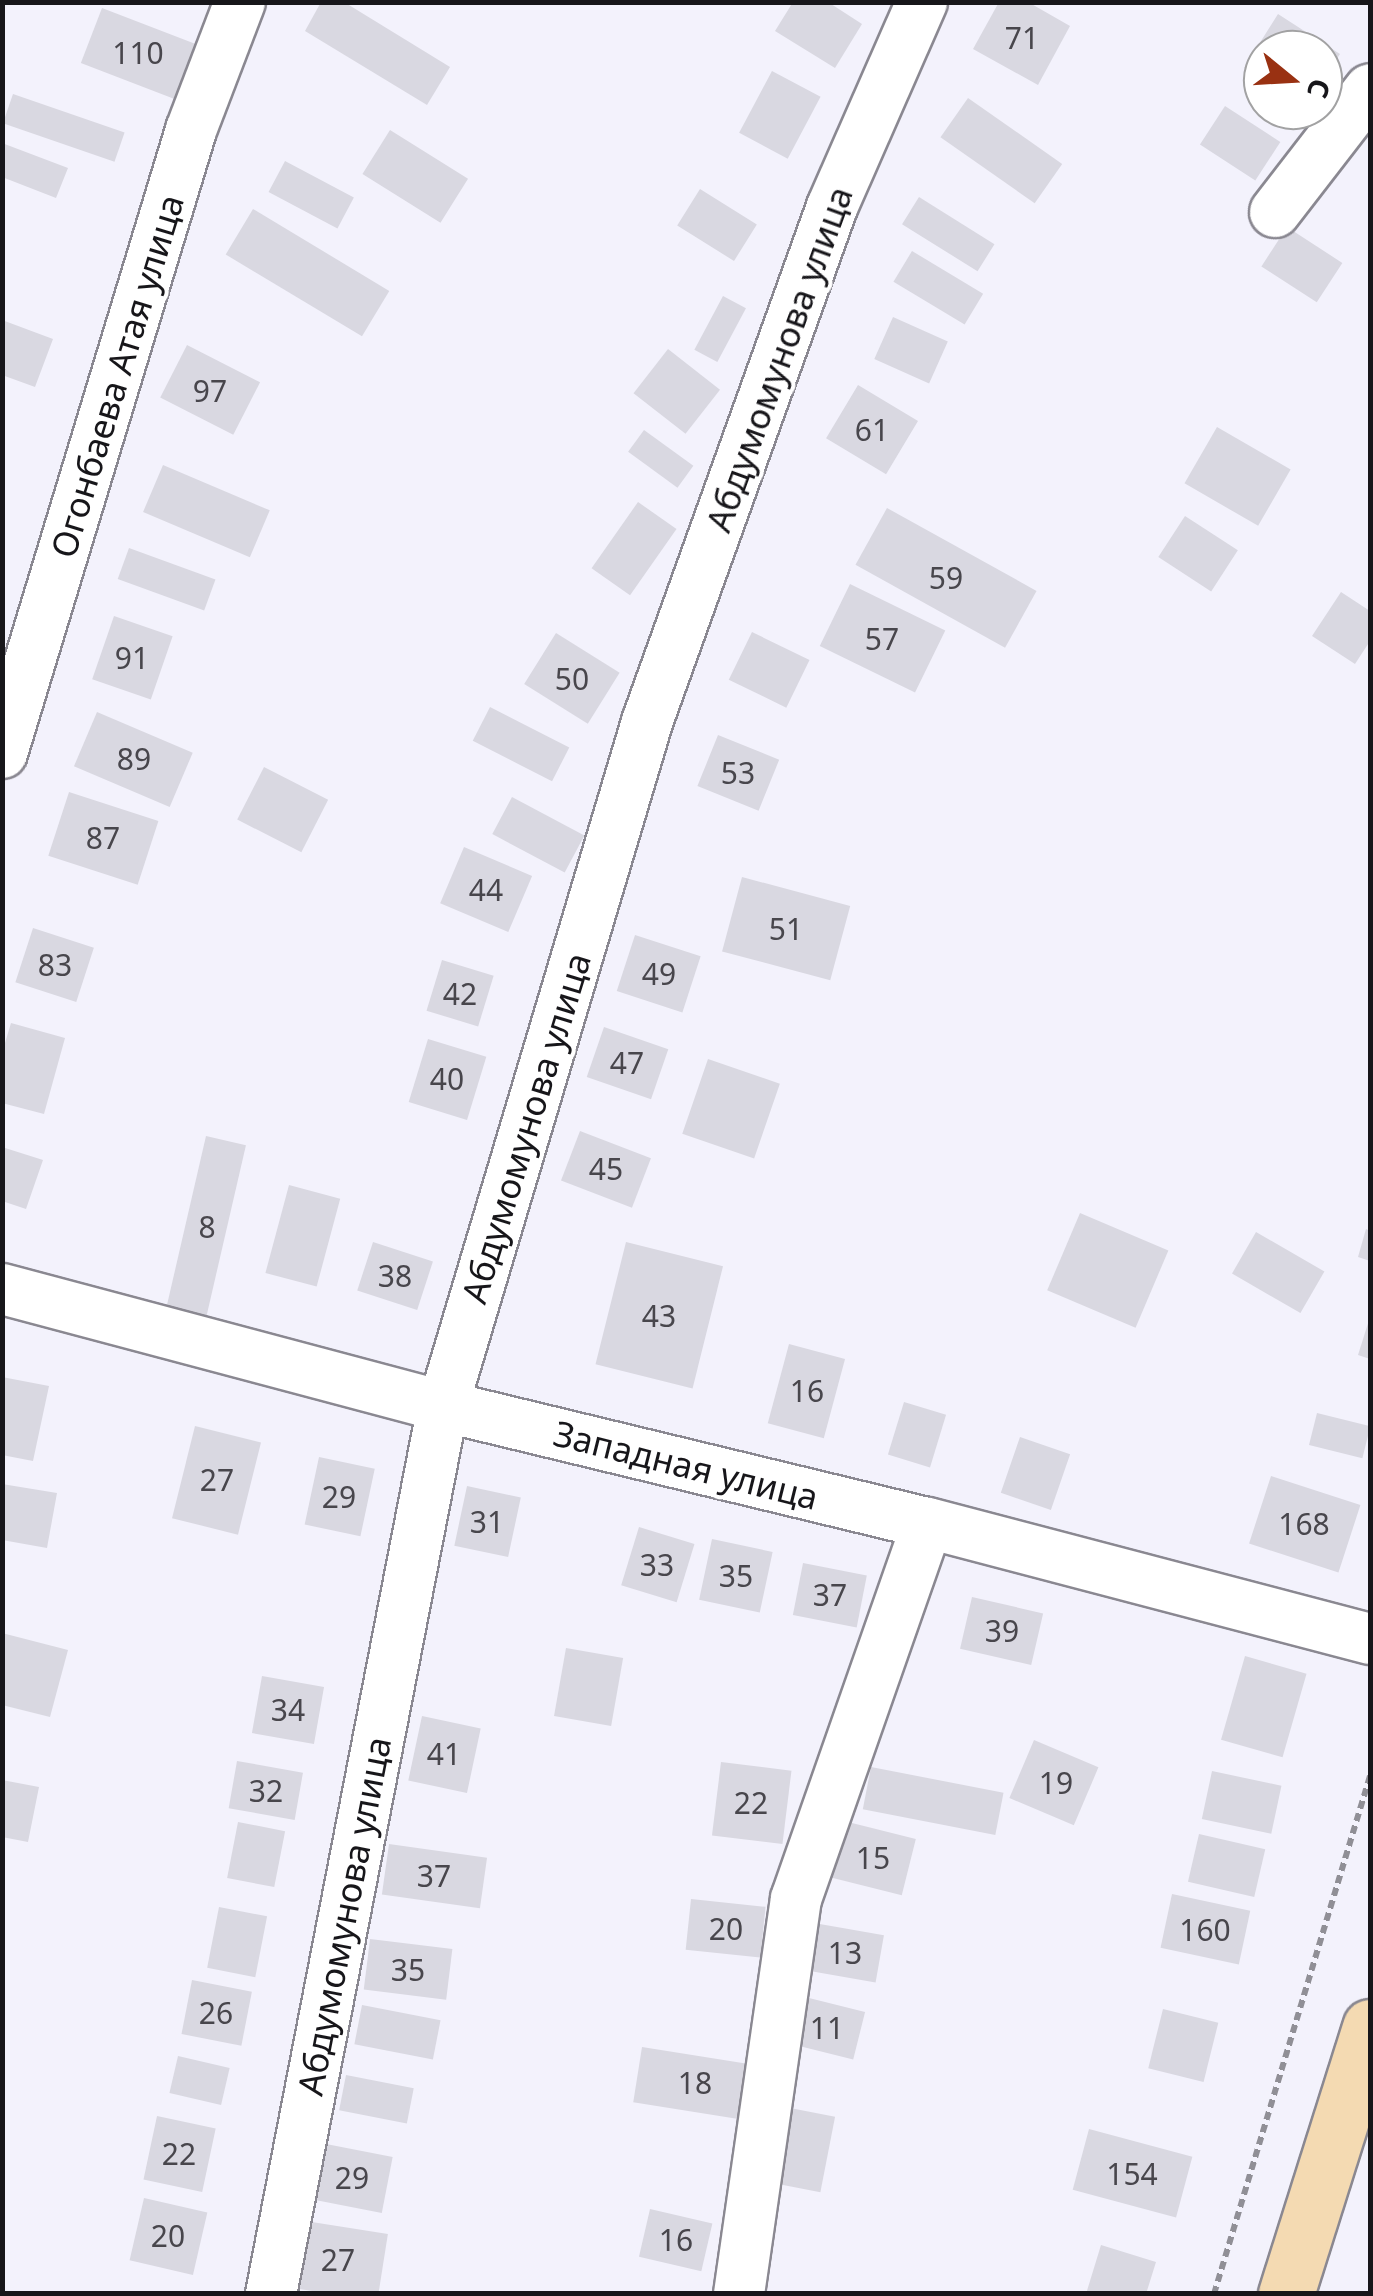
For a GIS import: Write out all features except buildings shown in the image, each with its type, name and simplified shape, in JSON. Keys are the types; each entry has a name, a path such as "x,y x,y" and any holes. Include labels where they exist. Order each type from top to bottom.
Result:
{"main road":[{"path":"1286,2294 1370,2027"}],"street":[{"name":"Огонбаева Атая улица","path":"2,753 192,130 240,2"},
{"name":"Абдумомунова улица","path":"271,2294 443,1406 647,722 832,207 922,2"},
{"path":"1274,212 1370,90"},
{"name":"Западная улица","path":"2,1289 443,1406 928,1523 1370,1639"},
{"path":"739,2294 796,1899 928,1523"}],"path":[{"path":"1214,2294 1370,1776"}]}
